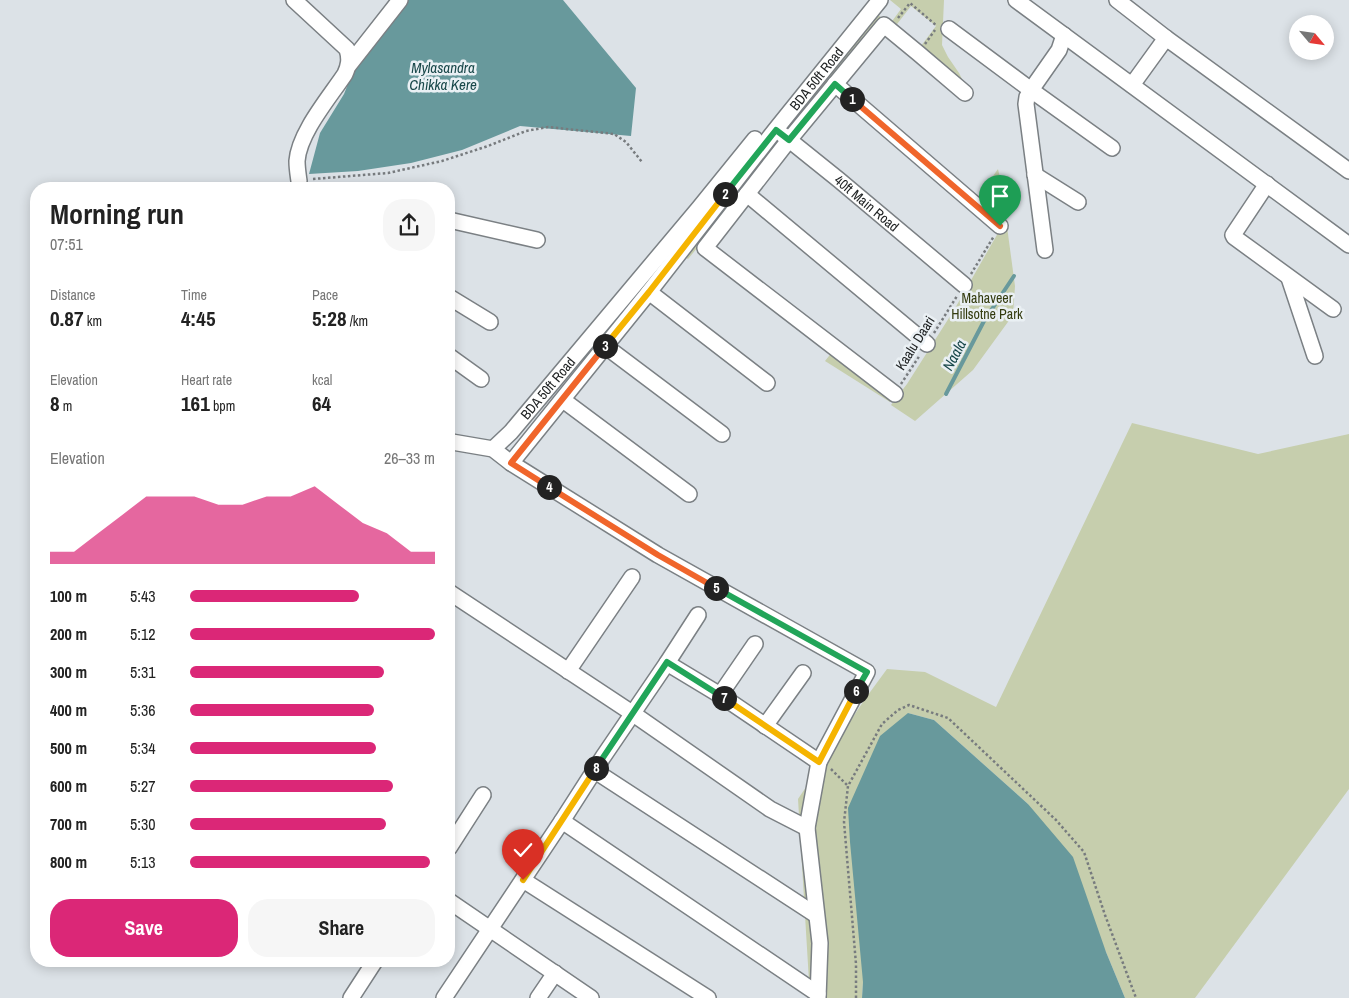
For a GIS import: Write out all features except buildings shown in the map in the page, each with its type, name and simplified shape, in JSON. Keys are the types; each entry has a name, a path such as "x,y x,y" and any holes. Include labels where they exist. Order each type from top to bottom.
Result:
{"street":[{"path":"294,0 347,49 349,65"},
{"path":"299,181 297,162 300,144 306,131 345,74 349,65 400,0"},
{"name":"BDA 50ft Road","path":"511,463 649,292 868,0"},
{"name":"BDA 50ft Road","path":"493,450 511,432 655,260 880,0"},
{"path":"1016,0 1349,245"},
{"path":"1117,0 1166,38 1349,171"},
{"path":"895,394 705,248 789,140 884,25 965,93"},
{"path":"949,29 1112,148"},
{"path":"1045,250 1026,104 1031,90 1059,50 1064,35"},
{"path":"1132,85 1166,38"},
{"path":"835,84 1000,226"},
{"name":"40ft Main Road","path":"772,127 839,180 964,285"},
{"path":"1035,174 1078,202"},
{"path":"1267,184 1233,235 1234,237 1332,309"},
{"path":"747,194 927,344"},
{"path":"455,221 536,240"},
{"path":"1290,278 1315,356"},
{"path":"649,292 767,383"},
{"path":"455,301 490,322"},
{"path":"605,346 722,434"},
{"path":"455,360 481,379"},
{"path":"563,400 689,494"},
{"path":"455,443 493,450 658,555 867,672 820,761 807,828 820,943 818,996"},
{"path":"568,671 632,577"},
{"path":"455,596 632,713 770,809 807,828"},
{"path":"444,998 698,615"},
{"path":"720,695 755,644"},
{"path":"667,662 820,761"},
{"path":"765,726 803,673"},
{"path":"595,771 816,915"},
{"path":"455,839 483,795"},
{"path":"562,821 818,996"},
{"path":"523,880 708,998"},
{"path":"455,904 591,998"},
{"path":"351,998 371,967"},
{"path":"538,998 555,973"}],"path":[{"path":"889,29 910,3 938,26 918,53"},
{"path":"299,181 388,173 442,162 526,131 548,128 614,134 626,142 642,162"},
{"name":"Kaalu Daari","path":"895,394 1000,226"},
{"path":"856,998 856,964 844,822 848,786 882,724 898,710 909,705 948,718 1056,820 1084,852 1136,998"},
{"path":"820,761 848,786"}],"green space":[{"path":"890,0 944,0 942,45 972,99 918,53 936,26 911,6 894,28 890,24 901,9"},
{"path":"877,13 883,20 789,140 776,129"},
{"path":"768,148 775,154 688,259 681,255"},
{"path":"998,169 1001,182 1006,219 978,197"},
{"name":"Mahaveer Hillsotne Park","path":"1006,219 1015,286 1013,315 973,370 915,421 891,405 907,384 954,310"},
{"path":"833,351 895,394 890,402 825,361"},
{"path":"1132,423 1258,454 1349,434 1349,789 1195,998 1125,998 1106,952 1028,804 934,720 908,713 863,982 862,998 810,998 798,799 887,669 925,672 996,707"}],"water":[{"name":"Mylasandra Chikka Kere","path":"406,0 563,0 636,88 631,136 520,126 462,150 411,163 358,171 309,174 320,133 344,94 358,59"},
{"path":"908,713 934,720 1028,804 1073,857 1106,952 1125,998 862,998 863,982 848,808 880,736"}],"waterway":[{"name":"Naala","path":"946,394 984,321 1014,276"}],"route":[{"path":"523,880 667,662 720,695 819,762 867,672 658,555 511,463 649,292 776,130 789,140 835,84 1000,226"}]}
